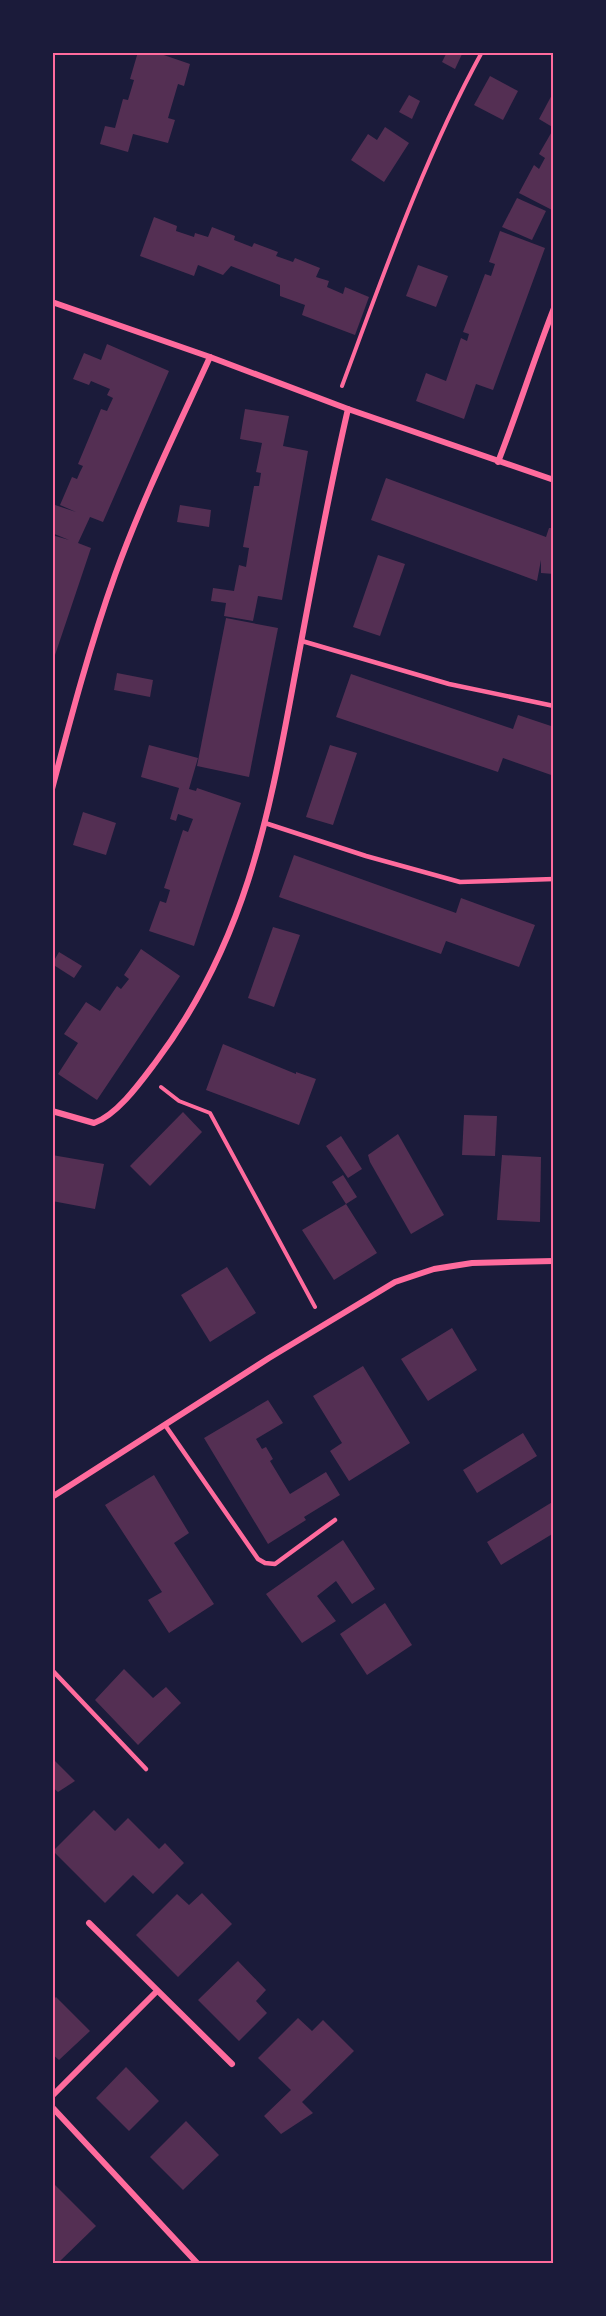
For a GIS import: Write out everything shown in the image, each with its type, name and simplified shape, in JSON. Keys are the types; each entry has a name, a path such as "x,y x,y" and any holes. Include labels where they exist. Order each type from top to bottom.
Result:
{"street":[{"path":"52,302 210,357 348,410 554,480"},
{"path":"498,462 554,308"},
{"path":"52,789 77,694 115,574 210,357"},
{"path":"52,1111 94,1123 111,1114 146,1075 181,1028 223,949 249,881 277,774 330,485 348,410"},
{"path":"52,1497 395,1282 434,1269 472,1263 554,1261"},
{"path":"89,1923 232,2064"},
{"path":"52,2096 157,1991"},
{"path":"52,2107 198,2264"}],"lane":[{"path":"302,641 449,684 554,706"},
{"path":"265,823 366,856 460,882 554,879"},
{"path":"165,1425 258,1559 265,1563 275,1563 335,1520"},
{"path":"52,1670 146,1769"}],"path":[{"path":"335,404 397,238 459,95 482,52"},
{"path":"146,1075 179,1101 210,1113 325,1324"}],"building":[{"path":"138,52 155,52 190,64 184,86 178,84 168,118 175,120 168,143 133,134 128,152 100,144 105,126 115,128 123,99 128,100 134,80 130,79"},
{"path":"447,52 463,52 455,69 442,62"},
{"path":"490,76 518,91 503,120 474,105"},
{"path":"554,91 554,128 539,119"},
{"path":"409,95 420,101 412,119 399,112"},
{"path":"385,127 409,143 384,182 351,160 368,134 377,140"},
{"path":"554,128 554,211 519,193 534,165 539,169 545,158 539,154"},
{"path":"517,198 546,211 532,240 502,227"},
{"path":"154,217 177,226 176,231 194,237 195,233 208,237 212,227 235,236 234,240 252,247 254,243 278,252 276,256 293,262 295,258 320,268 316,277 329,281 327,287 343,294 345,287 369,297 355,335 302,315 305,305 280,296 280,285 231,266 223,275 198,265 194,276 140,256"},
{"path":"500,231 545,248 493,390 476,384 464,419 416,401 426,373 446,381 461,338 467,341 469,334 463,332 485,274 491,276 495,264 489,262"},
{"path":"418,265 448,276 436,307 406,296"},
{"path":"107,344 169,371 103,522 90,517 78,543 91,548 52,664 52,535 69,540 52,533 52,504 76,512 60,505 72,477 77,479 83,466 78,464 101,409 107,411 113,398 107,395 110,389 91,381 89,385 73,379 84,353 101,360"},
{"path":"245,409 289,416 283,446 308,451 282,600 258,596 253,621 224,616 226,603 211,601 213,588 234,591 239,565 246,567 249,548 243,547 254,486 259,486 261,473 256,472 262,443 240,439"},
{"path":"386,478 546,537 549,528 554,528 554,574 541,573 541,560 537,581 371,520"},
{"path":"180,505 211,510 209,527 177,522"},
{"path":"378,555 405,564 380,636 353,627"},
{"path":"226,618 278,628 249,777 197,766"},
{"path":"117,673 153,680 150,697 114,690"},
{"path":"351,674 513,729 518,715 554,727 554,776 503,758 498,772 336,717"},
{"path":"149,745 198,758 189,789 196,791 197,788 241,803 194,946 149,931 160,901 166,903 170,890 164,888 183,830 188,832 193,819 178,814 176,821 170,819 179,788 141,777"},
{"path":"330,745 357,753 333,825 306,817"},
{"path":"83,812 116,823 106,855 73,845"},
{"path":"294,855 456,913 461,898 535,925 519,967 446,941 441,954 279,897"},
{"path":"273,927 300,935 274,1007 248,998"},
{"path":"141,949 180,976 97,1100 58,1074 78,1043 64,1034 86,1002 100,1011 117,986 121,989 129,979 124,975"},
{"path":"59,952 82,966 74,978 52,964"},
{"path":"223,1044 296,1074 296,1072 316,1079 299,1125 206,1090"},
{"path":"183,1112 202,1132 150,1186 130,1166"},
{"path":"464,1115 497,1116 495,1156 462,1155"},
{"path":"398,1134 444,1215 411,1234 368,1155"},
{"path":"341,1136 362,1169 348,1178 326,1146"},
{"path":"52,1155 104,1164 95,1209 52,1201"},
{"path":"502,1155 541,1157 540,1222 497,1220"},
{"path":"343,1175 357,1197 346,1204 332,1182"},
{"path":"346,1204 377,1253 334,1280 302,1230"},
{"path":"227,1267 256,1313 210,1342 181,1295"},
{"path":"452,1328 477,1370 428,1401 401,1359"},
{"path":"363,1366 410,1443 349,1481 330,1451 342,1443 313,1396"},
{"path":"268,1400 283,1423 256,1439 262,1449 266,1447 273,1459 270,1461 290,1494 326,1472 340,1495 304,1517 306,1520 268,1544 204,1438"},
{"path":"523,1433 537,1456 477,1493 463,1470"},
{"path":"154,1475 189,1533 174,1543 214,1604 169,1633 148,1600 162,1592 105,1505"},
{"path":"554,1501 554,1533 501,1565 487,1542"},
{"path":"343,1540 375,1589 352,1604 336,1581 317,1596 336,1621 302,1643 266,1594"},
{"path":"385,1603 412,1645 367,1675 340,1634"},
{"path":"124,1669 153,1698 166,1687 181,1703 138,1745 95,1700"},
{"path":"52,1758 75,1781 58,1792 52,1787"},
{"path":"94,1810 115,1831 128,1818 159,1849 165,1843 184,1863 153,1894 133,1875 105,1903 53,1851"},
{"path":"202,1893 232,1924 178,1977 136,1935 177,1894 189,1905"},
{"path":"238,1961 266,1990 256,2001 267,2013 239,2041 198,2000"},
{"path":"56,1997 90,2031 59,2060 52,2054 52,2001"},
{"path":"298,2018 312,2031 323,2020 354,2051 302,2102 313,2113 281,2134 264,2116 291,2090 258,2058"},
{"path":"126,2067 159,2101 129,2131 96,2098"},
{"path":"186,2121 219,2155 183,2190 150,2157"},
{"path":"52,2182 96,2226 58,2263 52,2258"}]}
